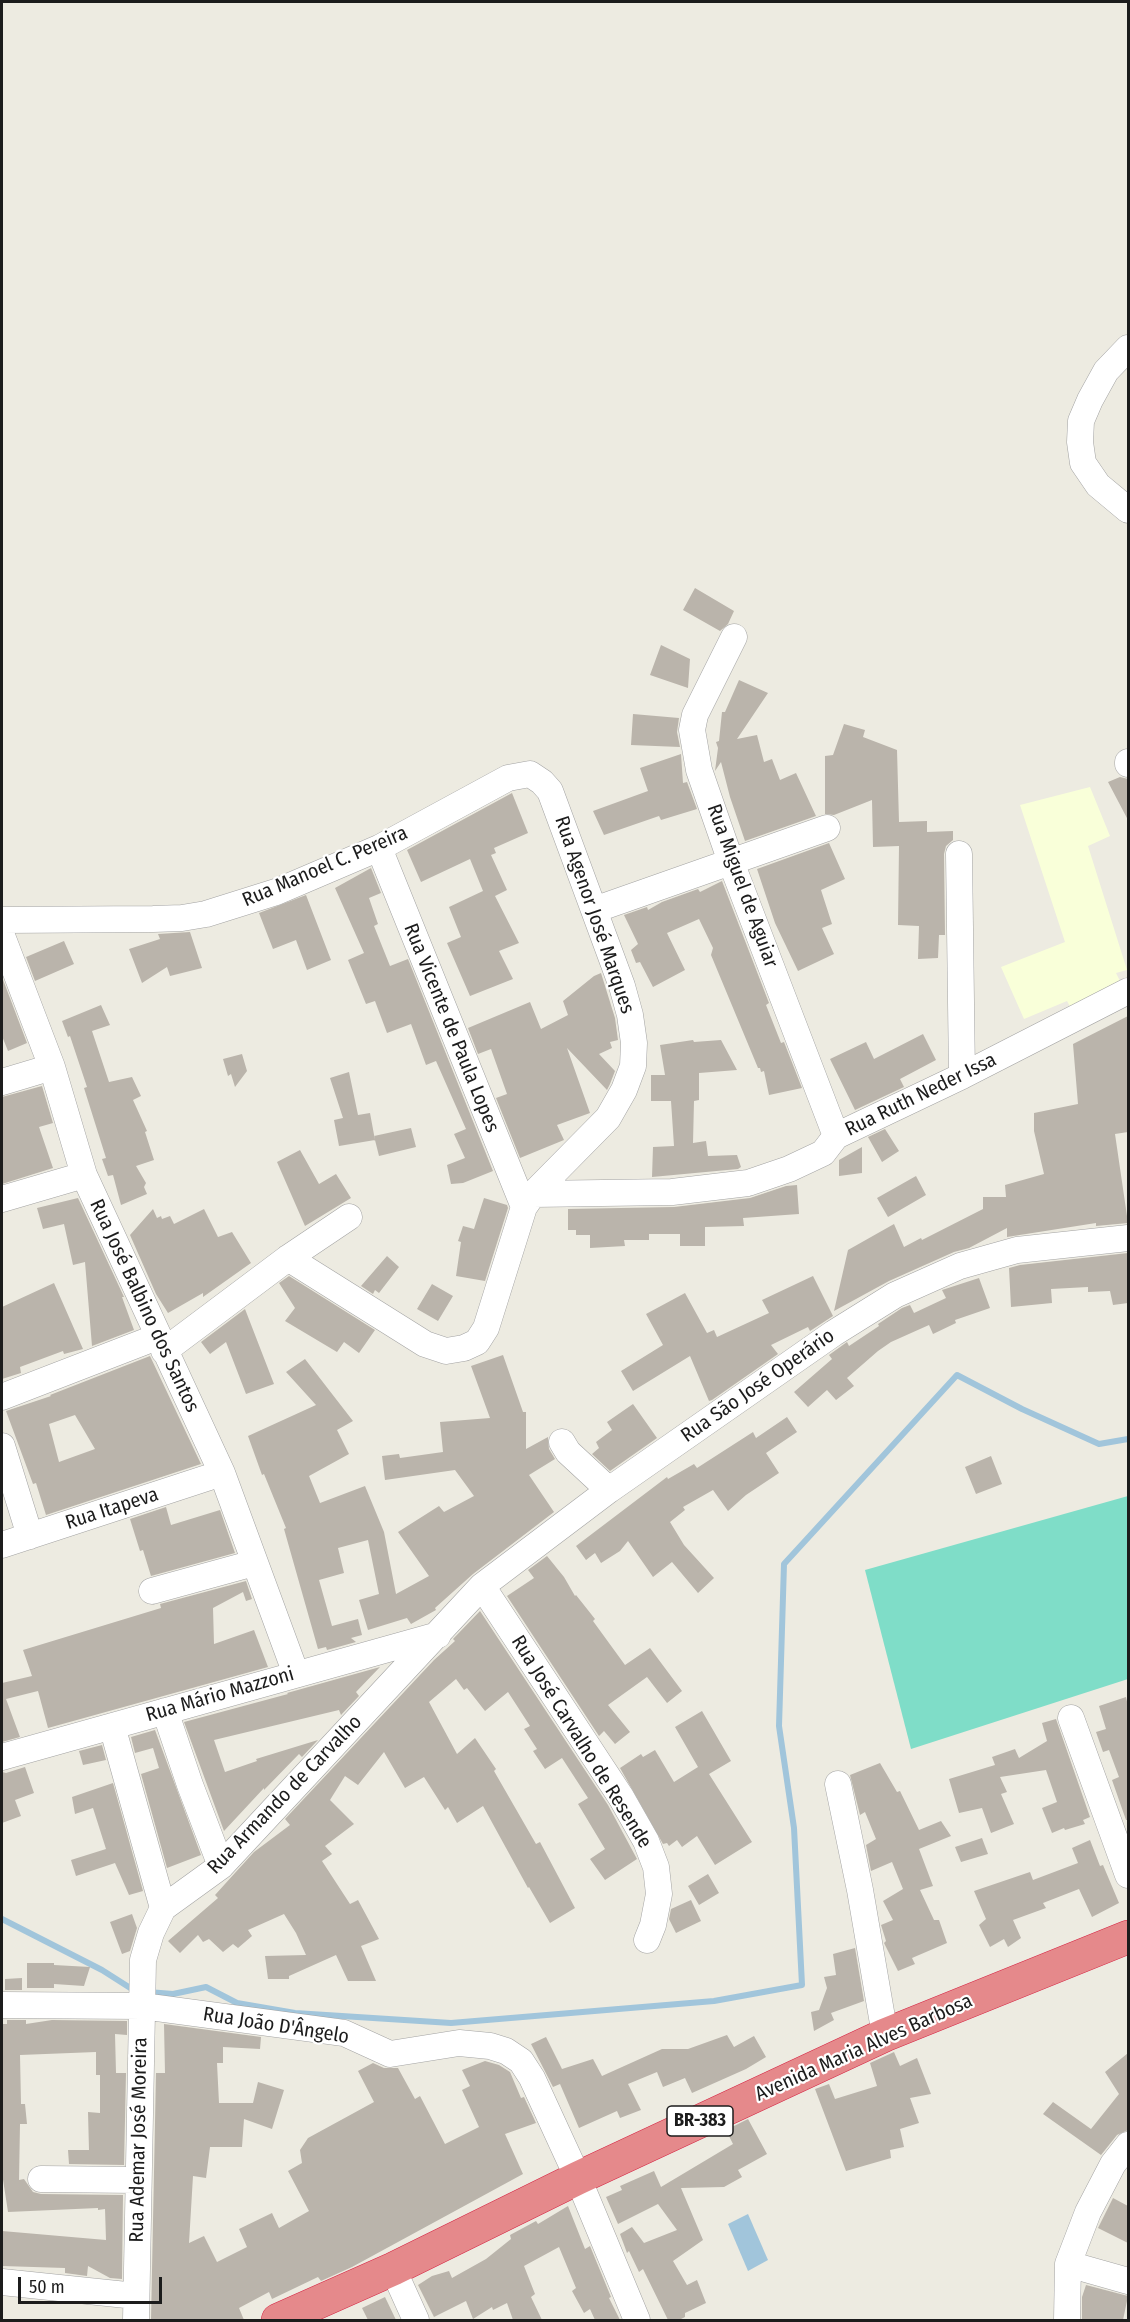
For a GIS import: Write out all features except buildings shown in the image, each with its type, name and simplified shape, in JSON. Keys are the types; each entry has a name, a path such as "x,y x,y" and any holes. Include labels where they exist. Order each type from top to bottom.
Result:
{"highway":[{"name":"Avenida Maria Alves Barbosa","path":"278,2320 393,2270 578,2178 885,2035 1128,1937"}],"street":[{"path":"1128,348 1106,371 1090,400 1081,421 1080,442 1083,463 1098,485 1128,510"},
{"name":"Rua Miguel de Aguiar","path":"734,638 695,715 692,730 699,770 731,862 836,1136"},
{"name":"Rua Manoel C. Pereira","path":"2,920 153,919 206,914 276,892 379,848 508,778 530,774"},
{"name":"Rua Agenor José Marques","path":"288,1258 425,1344 446,1351 464,1348 477,1342 486,1328 529,1201 608,1118 624,1090 633,1066 634,1043 630,1015 622,986 550,792 542,782 530,774"},
{"path":"594,910 827,828"},
{"name":"Rua Vicente de Paula Lopes","path":"379,848 529,1201"},
{"path":"958,855 962,1076"},
{"name":"Rua José Balbino dos Santos","path":"3,944 52,1067 84,1175 160,1344 222,1473 296,1674"},
{"name":"Rua Ruth Neder Issa","path":"529,1201 672,1192 748,1183 789,1170 823,1153 836,1136 962,1076 1128,991"},
{"path":"2,1082 52,1067"},
{"path":"2,1199 84,1175"},
{"path":"2,1397 160,1344 349,1217"},
{"name":"Rua São José Operário","path":"438,1635 482,1586 609,1490 834,1333 895,1295 960,1266 1017,1250 1128,1238"},
{"path":"562,1443 568,1452 609,1490"},
{"path":"2,1446 30,1536"},
{"name":"Rua Itapeva","path":"2,1545 222,1473"},
{"path":"152,1591 254,1563"},
{"name":"Rua José Carvalho de Resende","path":"482,1586 621,1797 646,1840 656,1867 659,1894 657,1911 647,1940"},
{"name":"Rua Mário Mazzoni","path":"2,1756 438,1635"},
{"name":"Rua Armando de Carvalho","path":"143,1960 150,1933 163,1908 221,1866 438,1635"},
{"path":"165,1711 221,1866"},
{"path":"1071,1718 1121,1834 1128,1875"},
{"path":"112,1726 163,1908"},
{"path":"838,1784 860,1890 885,2035"},
{"name":"Rua Ademar José Moreira","path":"136,2308 143,1960"},
{"name":"Rua João D'Ângelo","path":"2,2005 142,2003 344,2033 390,2054 459,2043 490,2046 506,2051 526,2067 578,2178 637,2320"},
{"path":"1067,2320 1068,2264 1088,2212 1113,2164 1128,2145"},
{"path":"41,2179 138,2180"},
{"path":"1068,2264 1128,2281"},
{"path":"393,2270 416,2320"},
{"path":"2,2282 136,2308"}],"shaded area":[{"path":"1090,787 1110,836 1088,846 1127,970 1116,973 1123,987 1073,1012 1067,1001 1024,1019 1001,967 1065,942 1020,805"},
{"path":"1128,1496 1128,1679 911,1749 865,1570"},
{"path":"748,2214 768,2260 748,2271 728,2224"}],"waterway":[{"path":"148,1992 173,1994 206,1987 237,2003 295,2013 451,2023 714,2001 802,1985 794,1828 779,1726 784,1564 957,1375 1022,1409 1099,1444 1128,1439"},
{"path":"2,1919 102,1970 135,1991"}]}
